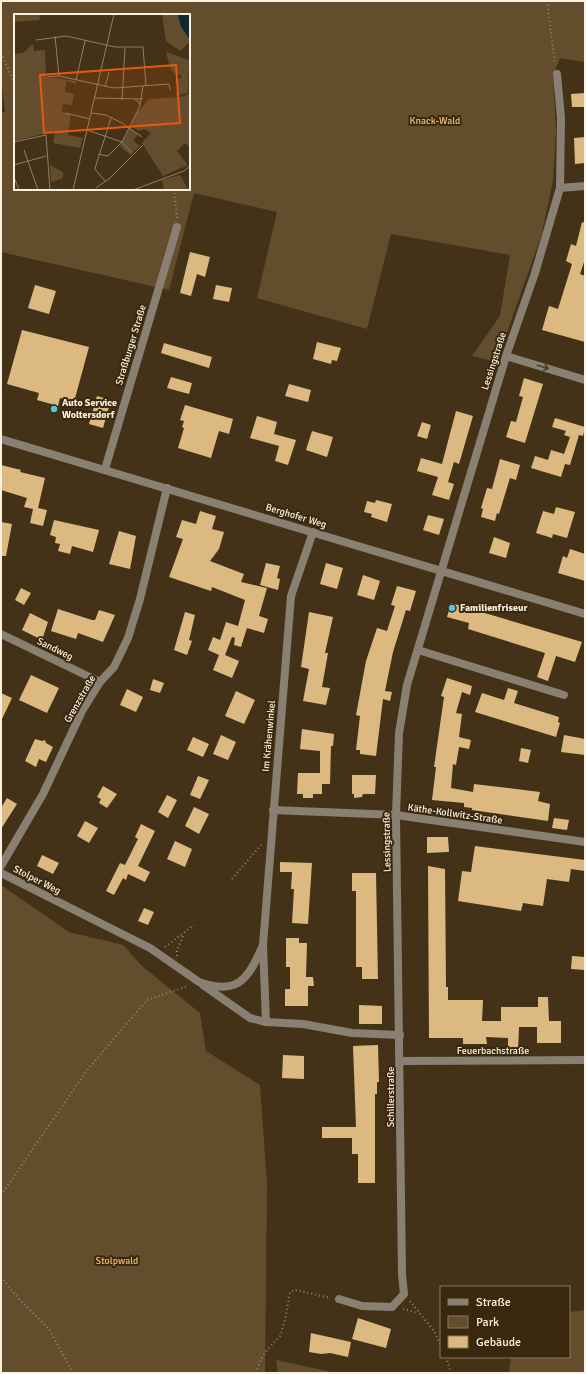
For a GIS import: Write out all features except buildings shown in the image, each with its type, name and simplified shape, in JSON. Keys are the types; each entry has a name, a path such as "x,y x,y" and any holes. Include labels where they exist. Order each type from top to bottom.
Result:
{"street":[{"name":"Lessingstraße","path":"400,1035 396,815 399,733 407,685 506,356 535,273 560,188 561,118 557,74"},
{"path":"560,188 585,186"},
{"name":"Straßburger Straße","path":"105,469 177,227"},
{"path":"506,356 585,380"},
{"name":"Berghofer Weg","path":"1,439 585,614"},
{"name":"Grenzstraße","path":"1,866 43,794 82,711 100,682 114,667 128,638 140,599 167,488"},
{"name":"Im Krähenwinkel","path":"266,1022 263,945 291,596 313,532"},
{"name":"Sandweg","path":"1,634 100,682"},
{"path":"418,650 564,695"},
{"name":"Käthe-Kollwitz-Straße","path":"273,810 396,815 585,842"},
{"name":"Stolper Weg","path":"1,873 65,905"},
{"name":"Im Krähenwinkel","path":"65,905 150,948 199,982 226,988 244,979 258,958 263,945"},
{"path":"199,982 250,1018 266,1022 303,1024 352,1033 400,1035"},
{"name":"Schillerstraße","path":"400,1035 402,1274 404,1294"},
{"name":"Feuerbachstraße","path":"400,1062 585,1060"},
{"path":"339,1300 362,1306 392,1307 404,1294"}],"path":[{"path":"547,1 557,74"},
{"path":"1,53 14,83"},
{"path":"174,190 177,227"},
{"path":"232,879 271,832"},
{"path":"150,948 166,947 194,925"},
{"path":"182,970 177,950 183,934"},
{"path":"1,1195 88,1069 147,1000 199,982"},
{"path":"1,1277 19,1299 49,1329 73,1373"},
{"path":"256,1373 261,1359 280,1336 285,1320 290,1292 296,1290 339,1300"},
{"path":"404,1294 434,1331 440,1344"},
{"path":"392,1307 420,1313"},
{"path":"446,1358 451,1373"}],"green space":[{"name":"Knack-Wald","path":"1,1 585,1 585,62 560,58 553,76 556,130 553,181 541,237 497,360 493,361 472,356 500,316 510,255 391,234 367,329 257,298 277,212 194,193 169,290 1,252 1,112 5,112 1,80"},
{"name":"Stolpwald","path":"1,885 69,932 123,945 142,966 200,1013 206,1051 260,1085 267,1184 265,1373 1,1373"},
{"path":"585,1310 585,1373 509,1373 511,1358 570,1358 570,1312"},
{"path":"276,1360 336,1373 278,1373"}],"place":[{"name":"Auto Service Woltersdorf","path":"54,409"},
{"name":"Familienfriseur","path":"452,608"}]}
